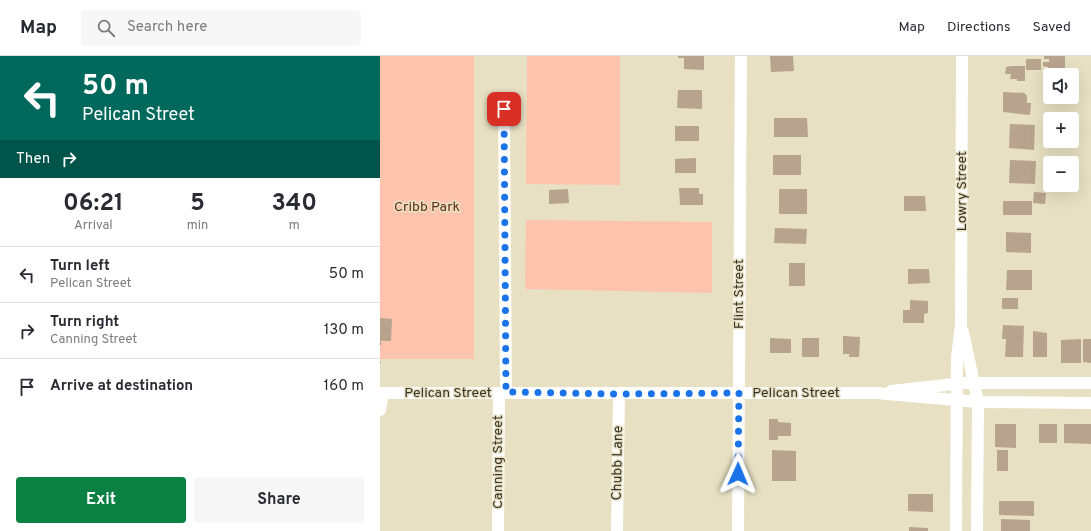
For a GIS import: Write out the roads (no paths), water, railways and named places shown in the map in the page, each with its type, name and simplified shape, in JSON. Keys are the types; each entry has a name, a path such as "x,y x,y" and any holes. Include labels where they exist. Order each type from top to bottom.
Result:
{"street":[{"name":"Flint Street","path":"738,531 741,56"},
{"name":"Lowry Street","path":"956,531 957,357 961,325 962,56"},
{"name":"Canning Street","path":"498,531 503,393 504,109"},
{"name":"Lowry Street","path":"961,325 978,402 977,531"},
{"path":"1015,382 1015,402"},
{"name":"Pelican Street","path":"876,393 910,387 975,383 1091,383"},
{"name":"Pelican Street","path":"381,393 876,393 978,402 1091,403"},
{"path":"380,410 381,393"},
{"name":"Chubb Lane","path":"617,531 619,394"}],"park label":[{"name":"Cribb Park","path":"427,207"}]}
